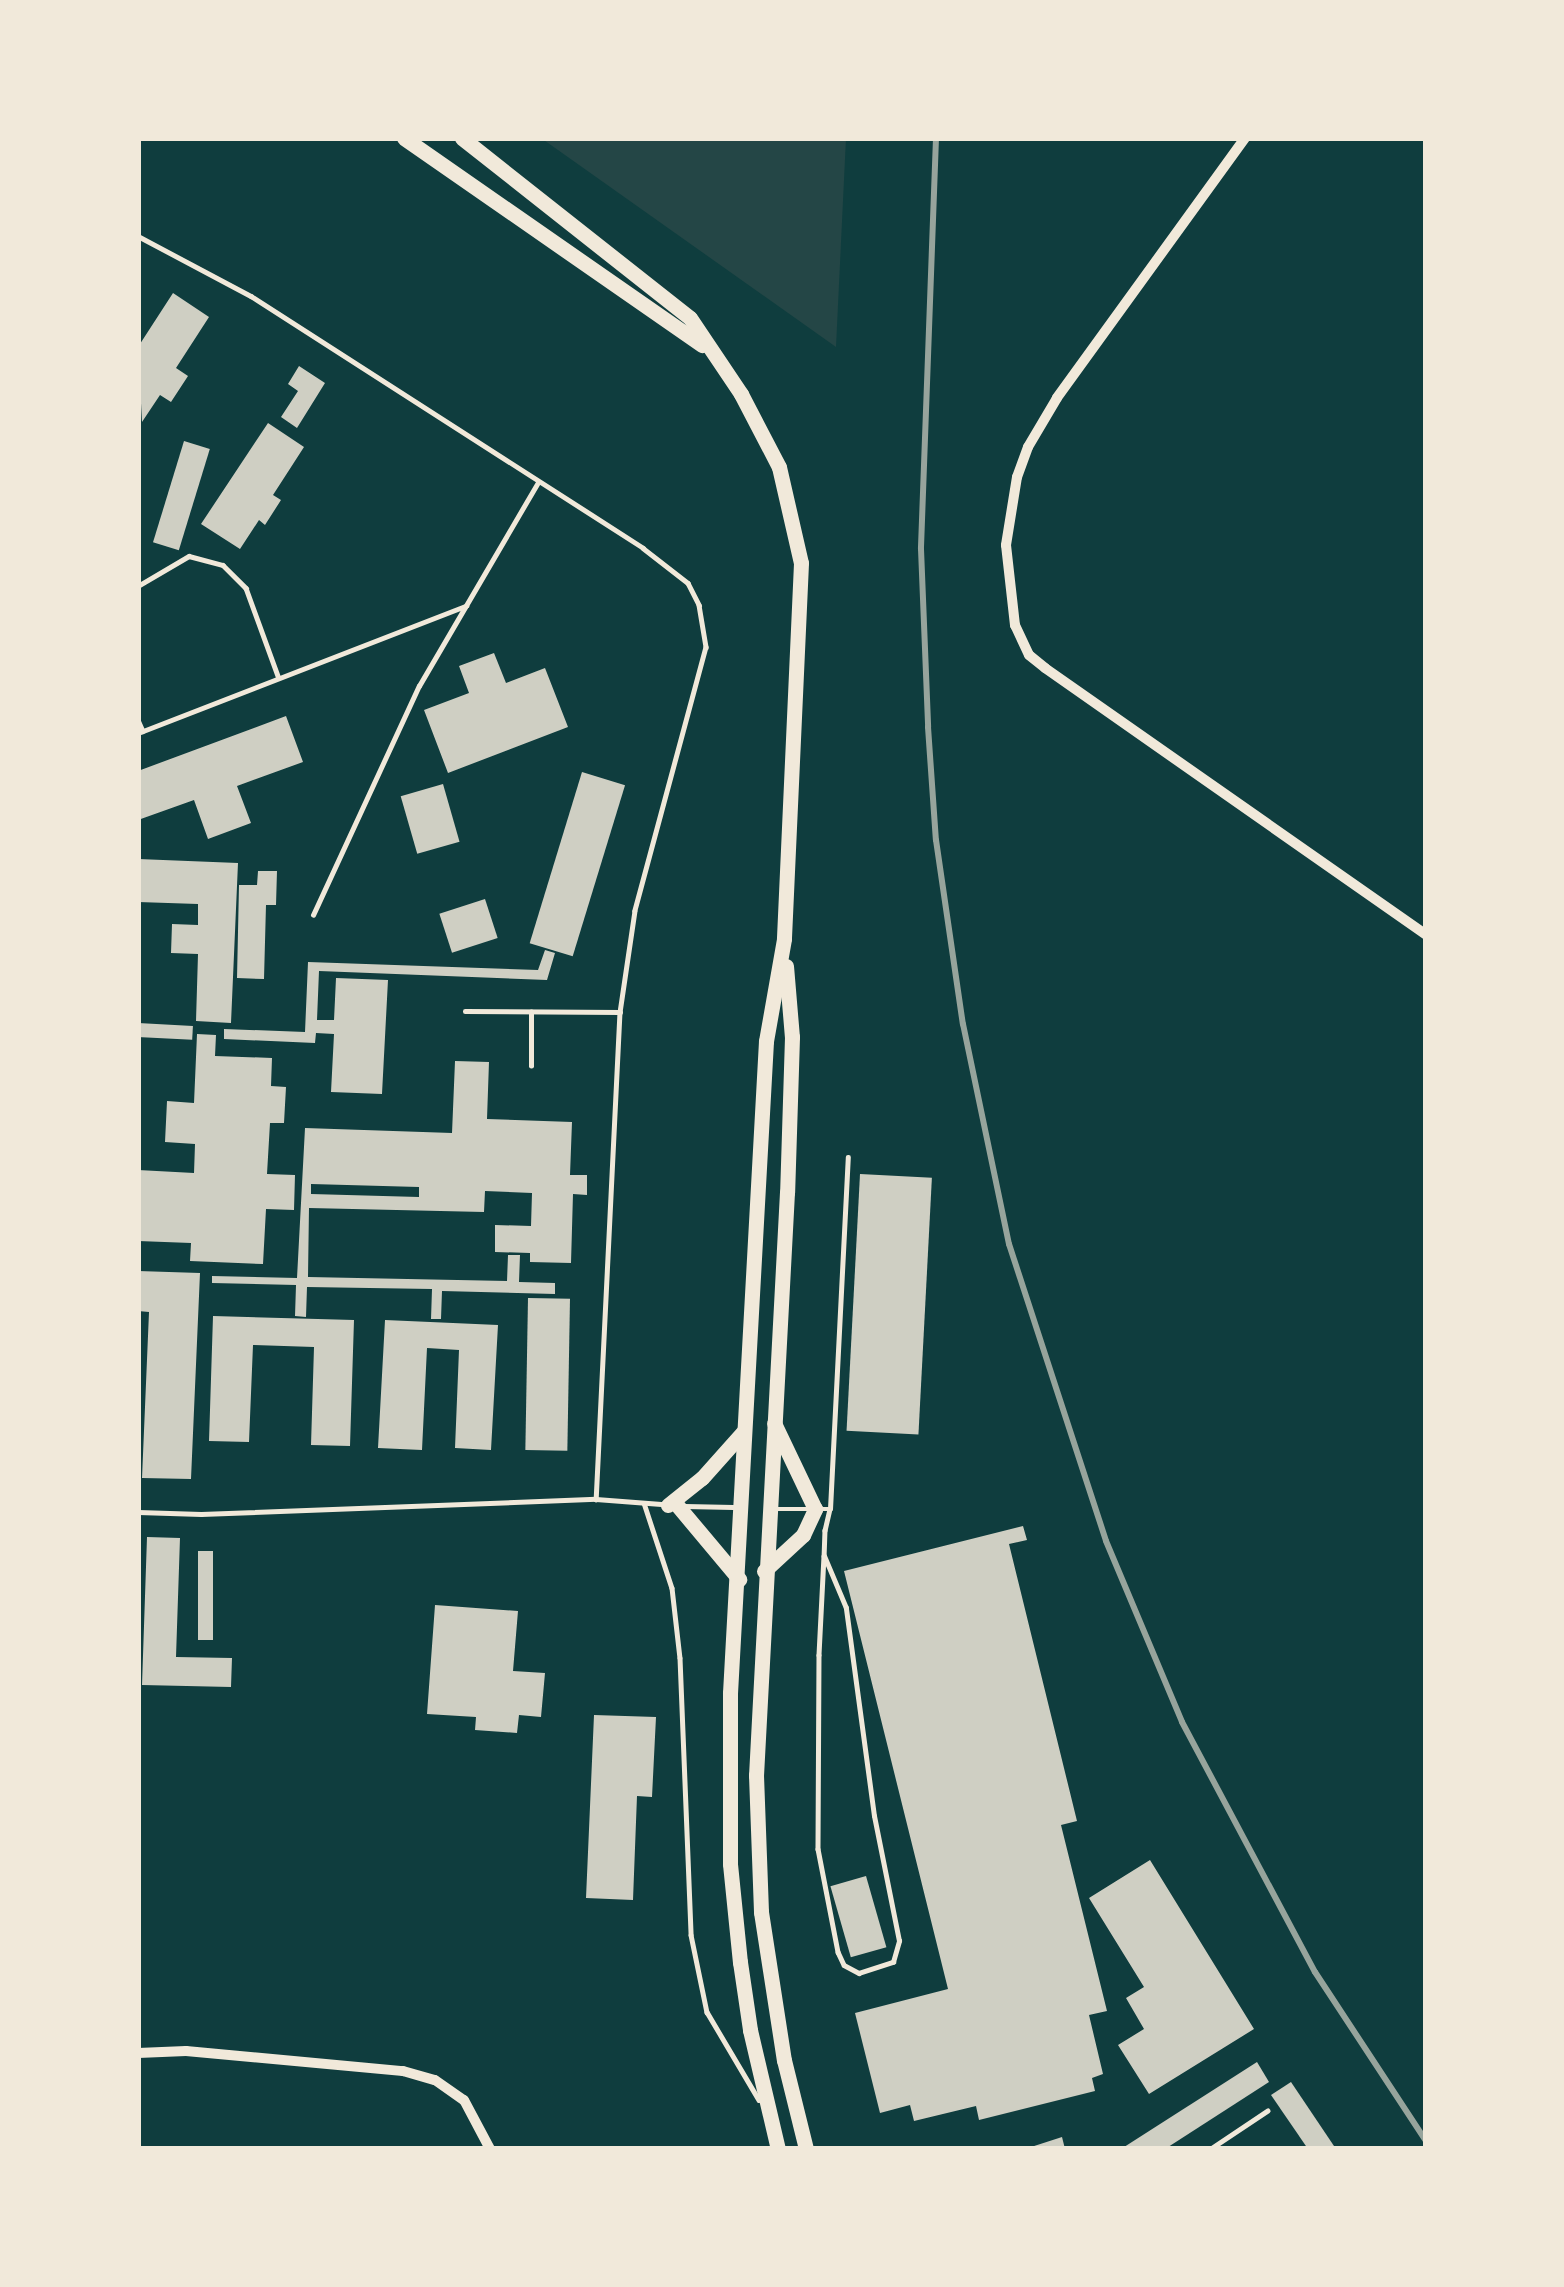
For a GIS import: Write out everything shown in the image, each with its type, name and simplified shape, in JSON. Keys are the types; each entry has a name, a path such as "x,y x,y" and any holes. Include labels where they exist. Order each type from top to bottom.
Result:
{"main road":[{"path":"404,138 679,334 705,347"},
{"path":"462,138 690,318 705,347 741,394 779,467 802,563 784,939 766,1041 730,1693 730,1864 750,2030 778,2149"},
{"path":"784,939 792,1037 755,1774 761,1912 784,2060 806,2149"},
{"path":"764,1571 823,1509 772,1418"},
{"path":"739,1579 673,1505 743,1431"}],"street":[{"path":"1245,138 1058,398 1028,447 1008,526 1010,608 1020,639 1045,668 1426,935"},
{"path":"138,2053 186,2051 403,2071 435,2080 464,2100 490,2149"}],"lane":[{"path":"138,236 251,296 677,573 700,605 705,627 700,675 634,911 620,1012 596,1499"},
{"path":"313,915 409,706 538,484"},
{"path":"138,586 189,556 223,565 246,588 278,678"},
{"path":"138,720 141,732 466,606"},
{"path":"465,1011 620,1012"},
{"path":"531,1012 531,1066"},
{"path":"824,1556 846,1608 874,1816 899,1941 893,1962 859,1973 844,1965 838,1952 818,1849 823,1509 848,1157"},
{"path":"138,1512 201,1514 596,1499 823,1509"},
{"path":"644,1503 672,1588 680,1658 691,1934 707,2012 771,2120"},
{"path":"1210,2149 1267,2111"}],"shaded area":[{"path":"541,138 846,138 836,347"}],"building":[{"path":"173,293 209,317 176,368 188,376 171,402 160,395 142,422 138,347"},
{"path":"299,366 325,383 297,428 281,417 298,391 288,384"},
{"path":"268,423 304,447 273,495 281,500 265,525 259,520 240,549 201,524"},
{"path":"184,441 210,449 179,550 153,542"},
{"path":"494,653 506,683 545,668 568,727 448,773 424,710 469,693 459,666"},
{"path":"286,716 303,762 237,786 251,823 208,839 194,800 138,820 138,771"},
{"path":"582,772 625,785 573,956 530,943"},
{"path":"443,784 460,842 417,854 401,796"},
{"path":"138,859 238,863 231,1023 196,1021 198,954 171,953 172,924 198,925 198,904 138,902"},
{"path":"258,871 277,871 276,905 266,905 264,979 237,978 239,885 257,885"},
{"path":"485,899 498,938 452,953 439,914"},
{"path":"545,950 555,953 547,980 319,971 317,1020 334,1020 336,978 388,980 382,1094 331,1092 334,1034 316,1033 315,1043 224,1039 224,1029 305,1032 308,962 538,970"},
{"path":"138,1023 193,1026 192,1040 138,1037"},
{"path":"197,1034 216,1035 215,1056 272,1058 271,1086 286,1087 284,1123 270,1123 267,1174 295,1175 294,1210 266,1209 263,1264 190,1261 191,1243 138,1241 138,1170 194,1173 195,1144 165,1142 167,1101 194,1103"},
{"path":"455,1061 489,1062 487,1119 572,1122 570,1175 587,1175 587,1195 573,1194 571,1263 530,1262 530,1253 495,1252 495,1225 531,1226 532,1193 485,1191 484,1212 309,1208 308,1277 507,1281 508,1255 520,1255 519,1282 555,1283 555,1294 442,1291 441,1319 431,1319 432,1289 307,1287 306,1317 295,1316 296,1285 212,1283 212,1276 297,1278 305,1128 452,1133","holes":["311,1184 419,1187 419,1197 311,1194"]},
{"path":"860,1174 932,1178 918,1434 847,1431"},
{"path":"138,1271 200,1273 191,1479 142,1478 149,1312 138,1311"},
{"path":"528,1298 570,1299 567,1451 525,1450"},
{"path":"213,1316 354,1320 350,1446 311,1445 314,1347 253,1345 249,1442 209,1441"},
{"path":"385,1320 498,1325 491,1450 455,1448 459,1350 427,1348 422,1450 378,1448"},
{"path":"1023,1526 1027,1540 1009,1544 1077,1821 1061,1825 1107,2011 1089,2015 1103,2074 1092,2078 1095,2091 979,2120 976,2106 914,2121 910,2105 880,2113 855,2013 948,1989 844,1571"},
{"path":"147,1537 180,1538 176,1657 232,1658 231,1687 142,1685"},
{"path":"198,1551 213,1551 213,1640 198,1640"},
{"path":"435,1605 518,1611 513,1671 545,1673 541,1717 519,1715 517,1733 475,1730 476,1717 427,1714"},
{"path":"594,1715 656,1717 652,1797 637,1796 633,1900 586,1898"},
{"path":"1150,1860 1254,2029 1149,2094 1118,2045 1144,2029 1126,1998 1144,1987 1089,1898"},
{"path":"866,1876 886,1947 851,1957 830,1886"},
{"path":"1257,2062 1269,2082 1165,2149 1121,2149"},
{"path":"1291,2082 1336,2149 1308,2149 1271,2095"},
{"path":"1062,2137 1065,2149 1028,2149 1028,2148"}],"railway":[{"path":"936,138 921,549 928,727 936,840 963,1024 1009,1244 1106,1541 1182,1722 1315,1972 1426,2141"}]}
